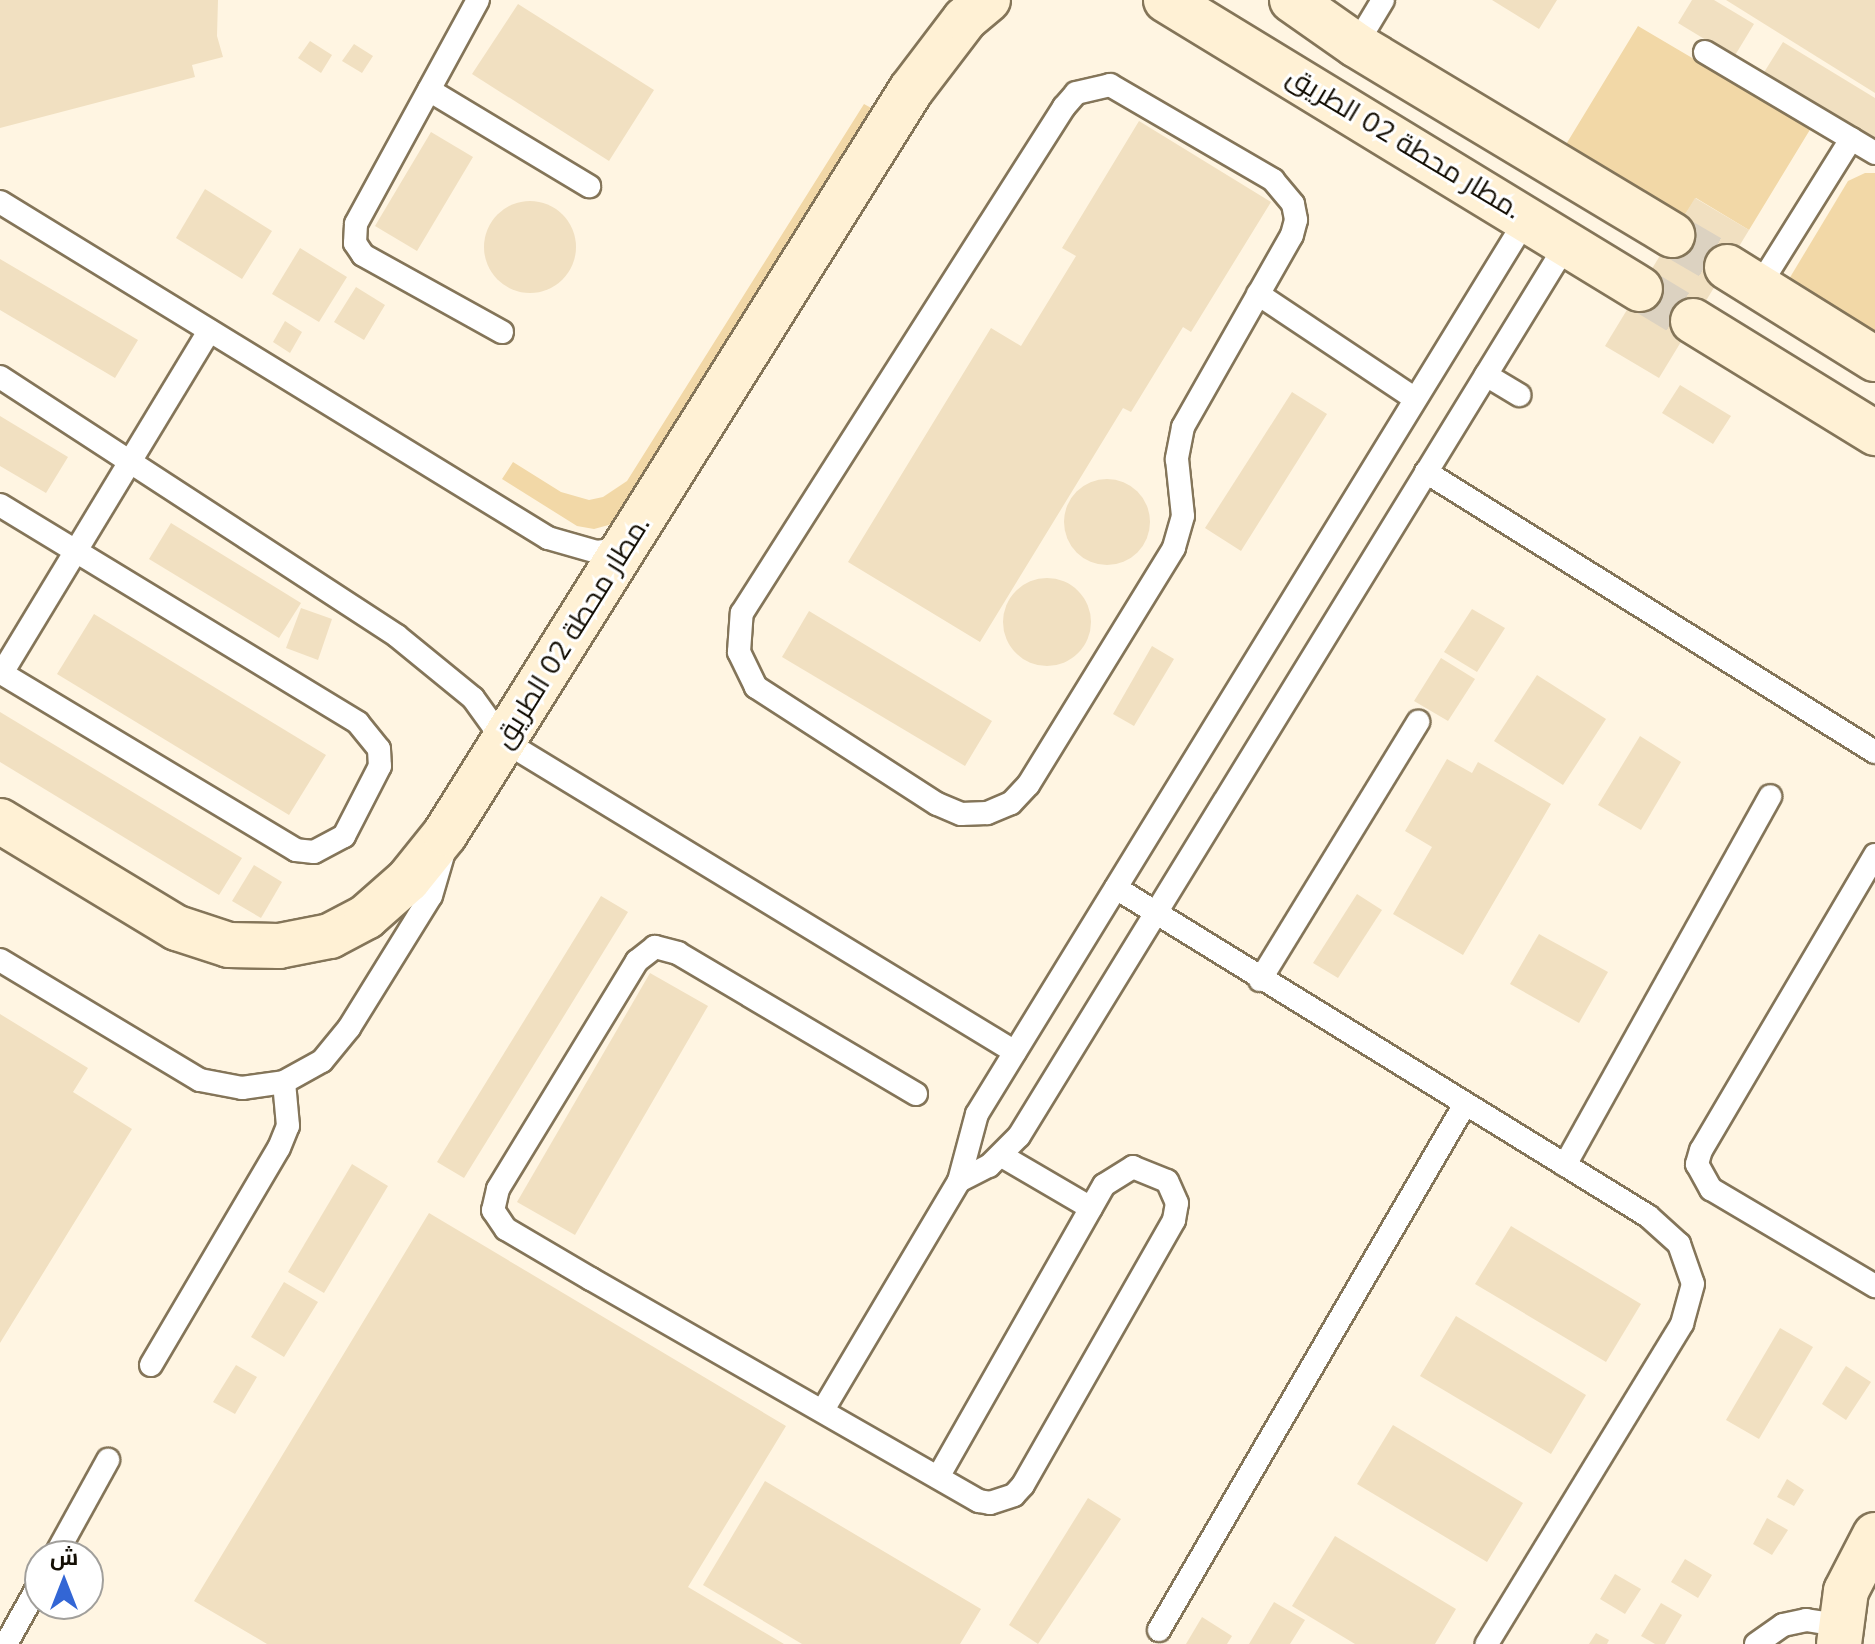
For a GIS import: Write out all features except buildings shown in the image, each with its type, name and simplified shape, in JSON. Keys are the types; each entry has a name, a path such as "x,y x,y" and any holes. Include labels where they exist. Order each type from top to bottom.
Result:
{"street":[{"name":"مطار محطة 02 الطريق.","path":"0,821 177,928 241,945 279,946 330,936 366,917 408,880 445,834 911,90 956,30 988,0"},
{"name":"مطار محطة 02 الطريق.","path":"1166,0 1640,289"},
{"path":"1292,0 1356,45 1672,235"},
{"path":"1527,218 1559,166"},
{"path":"1567,243 1600,191"},
{"path":"1742,277 1875,359"},
{"path":"1693,321 1875,433"},
{"path":"1839,1634 1846,1591 1875,1535"}],"lane":[{"path":"1356,45 1383,0"},
{"path":"471,2 429,90 356,224 355,243 363,255 502,332"},
{"path":"1705,52 1875,153"},
{"path":"1110,85 1128,93 1285,190 1296,220 1292,235 1258,294 1183,427 1177,459 1183,516 1174,548 1028,785 1011,803 987,813 961,814 937,804 756,687 739,652 738,633 750,595 1076,93 1110,85"},
{"path":"429,90 589,186"},
{"path":"1742,277 1851,139"},
{"path":"0,202 548,538 597,552 625,548"},
{"path":"823,1410 959,1181 968,1135 1015,1052 1527,218"},
{"path":"959,1181 1002,1156 1019,1136 1567,243"},
{"path":"1258,294 1414,398"},
{"path":"0,505 75,551 371,734 380,766 344,836 314,852 281,844 1,672 75,551 130,462 209,331"},
{"path":"1486,375 1519,395"},
{"path":"0,377 437,665 473,698 504,741 1015,1052"},
{"path":"1426,472 1875,752"},
{"path":"1260,980 1418,722"},
{"path":"1565,1165 1770,796"},
{"path":"0,960 200,1080 242,1088 284,1082 322,1061 349,1028 431,896 440,877 445,834"},
{"path":"1875,855 1701,1150 1697,1164 1711,1189 1875,1286"},
{"path":"1116,888 1260,980 1666,1228 1689,1263 1690,1305 1487,1644"},
{"path":"916,1094 678,953 655,947 637,961 493,1199 493,1210 506,1229 938,1477 990,1503 1014,1495 1023,1485 1174,1220 1177,1203 1167,1181 1133,1167 1111,1176 938,1477"},
{"path":"151,1365 279,1148 288,1126 284,1082"},
{"path":"1159,1630 1465,1104"},
{"path":"1002,1156 1091,1208"},
{"path":"64,1540 108,1460"},
{"path":"6,1644 24,1612"},
{"path":"1756,1644 1783,1625 1806,1620 1839,1634"}],"shaded area":[{"path":"1638,26 1811,128 1749,230 1696,198 1684,216 1565,146"},
{"path":"864,104 884,115 627,520 594,529 577,526 502,479 513,462 561,492 589,500 603,497 627,481"},
{"path":"1865,173 1875,173 1875,345 1783,289 1848,181"}],"tunnel":[{"path":"1672,235 1727,267"},
{"path":"1640,289 1693,321"}]}
